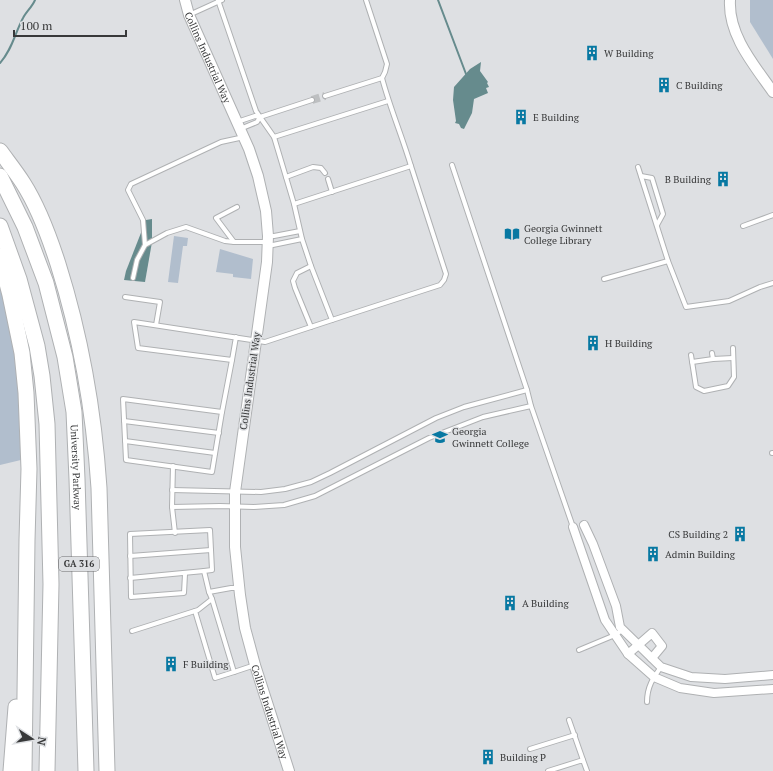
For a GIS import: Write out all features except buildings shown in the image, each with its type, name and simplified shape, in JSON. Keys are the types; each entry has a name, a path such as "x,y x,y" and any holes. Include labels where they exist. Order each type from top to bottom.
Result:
{"highway":[{"path":"0,151 23,182 42,221 67,294 82,355 97,455 99,488 106,771"},
{"name":"University Parkway","path":"0,176 25,227 46,283 65,357 74,412 86,771"},
{"name":"GA 316","path":"0,226 19,279 37,346 47,424 51,584 47,771"},
{"path":"0,256 22,353 26,393 29,469 24,771"},
{"path":"12,771 27,540"}],"street":[{"name":"Collins Industrial Way","path":"186,0 189,15 249,149 258,176 266,211 268,241 267,262 235,492 236,548 239,588 245,628 288,771"},
{"path":"730,0 730,14 740,43 773,92"},
{"path":"584,525 616,606 620,627 661,667 691,677 725,679 773,675"},
{"path":"573,527 601,613 628,654 654,677 680,688 714,693 773,688"},
{"path":"628,654 652,633 662,646 652,658"}],"lane":[{"path":"189,15 219,0 256,111 274,137 294,204 302,239 332,320"},
{"path":"232,360 138,348 134,322 265,342 440,285 444,280 446,274 412,166 388,101 382,78 387,64 366,0"},
{"path":"325,96 382,78"},
{"path":"133,278 137,260 145,245 143,220 128,190 131,184 221,142 240,129 255,116 260,117 312,100"},
{"path":"274,137 388,101"},
{"path":"240,129 257,122 260,117"},
{"path":"452,165 531,406 573,527"},
{"path":"294,204 412,166"},
{"path":"286,176 313,167 321,168 325,173"},
{"path":"638,167 668,261 686,307 729,301 760,287 773,283"},
{"path":"641,176 652,178 663,214 657,225"},
{"path":"328,179 332,192"},
{"path":"234,242 216,218 236,207"},
{"path":"743,226 773,215"},
{"path":"145,245 167,233 186,227 225,241 234,242 302,239"},
{"path":"268,241 274,236 300,231"},
{"path":"604,279 668,261"},
{"path":"311,266 297,272 293,281 311,327"},
{"path":"125,297 160,302 156,325"},
{"path":"222,412 123,399 126,460 212,472 236,337"},
{"path":"691,354 696,387 704,390 728,386 734,377 733,348"},
{"path":"712,353 713,359"},
{"path":"692,362 733,358"},
{"path":"172,490 261,492 285,489 311,482 412,432 436,418 464,407 527,390"},
{"path":"172,508 284,505 315,496 429,438 483,417 531,406"},
{"path":"124,421 219,433"},
{"path":"125,441 215,453"},
{"path":"174,466 172,508 175,533"},
{"path":"130,578 185,574 212,570 210,530 175,533 130,534 130,578 131,597 184,593 185,574"},
{"path":"130,556 211,550"},
{"path":"204,572 234,672"},
{"path":"209,592 239,588"},
{"path":"132,631 195,611 212,599"},
{"path":"195,611 215,678 255,665"},
{"path":"579,650 615,635 622,630"},
{"path":"647,702 647,692 654,677 661,667"},
{"path":"569,720 587,771"},
{"path":"530,749 575,735"},
{"path":"548,771 583,760"}],"shaded area":[{"path":"750,0 773,0 773,59 750,22"},
{"path":"481,62 480,71 488,82 489,87 486,88 488,93 474,99 472,113 464,129 461,128 459,124 455,123 453,100 454,87 470,69"},
{"path":"152,219 152,242 145,282 124,280 126,271 146,220"},
{"path":"174,236 188,238 187,246 183,246 178,283 168,282"},
{"path":"220,249 253,259 251,279 233,277 233,274 216,272"},
{"path":"0,280 15,326 25,459 0,465"}],"waterway":[{"path":"0,63 10,47 23,18 35,0"},
{"path":"438,0 466,74"}],"tunnel":[{"path":"312,100 325,96"}],"place":[{"name":"W Building","path":"592,53"},
{"name":"C Building","path":"664,85"},
{"name":"E Building","path":"521,117"},
{"name":"B Building","path":"723,179"},
{"name":"Georgia Gwinnett College Library","path":"512,234"},
{"name":"H Building","path":"593,343"},
{"name":"Georgia Gwinnett College","path":"440,437"},
{"name":"CS Building 2","path":"740,534"},
{"name":"Admin Building","path":"653,554"},
{"name":"A Building","path":"510,603"},
{"name":"F Building","path":"171,664"},
{"name":"Building P","path":"488,757"}]}
